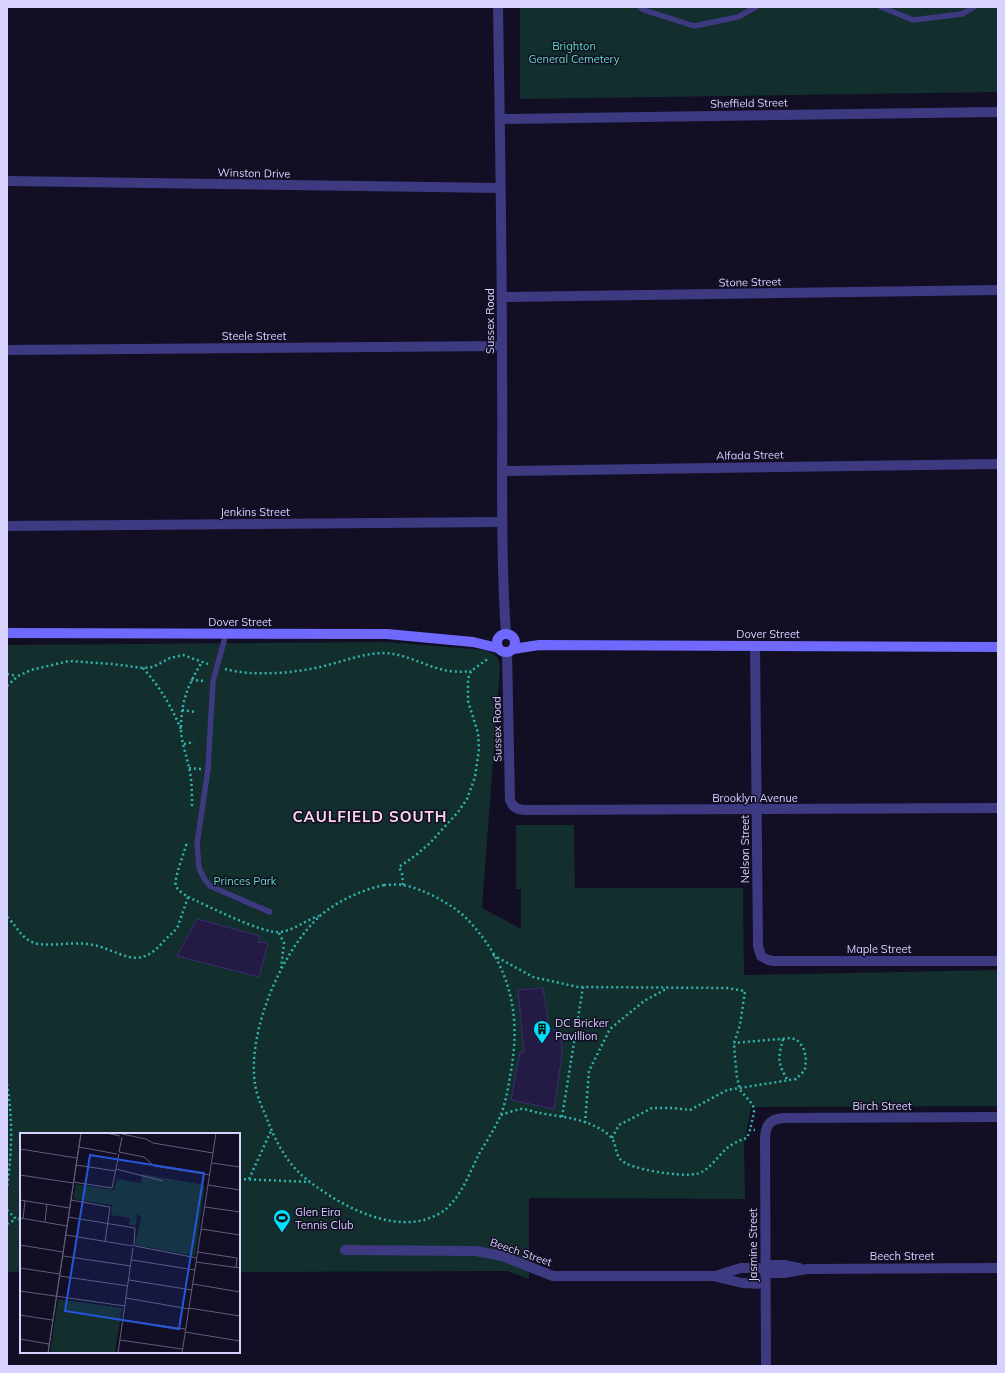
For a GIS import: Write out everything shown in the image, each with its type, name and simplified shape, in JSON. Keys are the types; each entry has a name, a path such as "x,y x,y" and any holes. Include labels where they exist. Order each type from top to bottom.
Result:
{"street":[{"name":"Sussex Road","path":"498,7 502,297 502,522 506,637"},
{"name":"Sheffield Street","path":"500,119 998,112"},
{"name":"Winston Drive","path":"7,181 500,188"},
{"name":"Stone Street","path":"502,297 998,290"},
{"name":"Steele Street","path":"7,350 502,346"},
{"name":"Alfada Street","path":"503,471 998,464"},
{"name":"Jenkins Street","path":"7,526 502,522"},
{"name":"Dover Street","path":"7,633 388,634 474,642 506,650 539,645 998,647"},
{"name":"Dover Street","path":"474,642 506,637 526,640 539,645"},
{"path":"506,637 515,643 506,650 496,643 506,637"},
{"name":"Nelson Street","path":"755,646 758,946 761,956"},
{"name":"Sussex Road","path":"506,650 510,795 512,806"},
{"name":"Brooklyn Avenue","path":"512,806 517,809 528,810 998,808"},
{"name":"Maple Street","path":"761,956 768,960 774,961 998,961"},
{"name":"Birch Street","path":"767,1127 777,1119 784,1118 998,1117"},
{"name":"Jasmine Street","path":"766,1366 765,1272 767,1127"},
{"name":"Beech Street","path":"345,1250 485,1252 502,1256 553,1276 713,1276 742,1283 784,1265 807,1269 998,1268"},
{"name":"Beech Street","path":"713,1276 741,1268 765,1272"}],"lane":[{"path":"640,7 644,10 694,26 738,17 756,7"},
{"path":"881,7 913,20 962,14 974,7"},
{"path":"226,634 213,681 208,769 197,844 199,868 210,886 270,912"}],"path":[{"path":"7,686 18,676 41,667 68,661 144,668 152,667 176,656 188,656 216,667 241,672 279,672 316,668 355,657 383,653 404,656 449,671 471,671"},
{"path":"404,885 402,873 398,867 430,843 463,806 467,799 475,777 479,748 478,733 468,701 468,679 471,671 489,658"},
{"path":"181,730 184,698 190,680 202,662"},
{"path":"144,668 165,696 181,730 190,773 192,808"},
{"path":"7,674 18,676"},
{"path":"190,680 213,681"},
{"path":"182,710 195,712"},
{"path":"184,744 194,742"},
{"path":"188,839 175,882 178,890 188,897 252,925 266,930 279,932 290,930 310,919 320,916"},
{"path":"384,885 404,885 438,899 454,908 475,928 493,954 509,987 515,1024 515,1042 512,1065 501,1115 458,1195 444,1211 427,1219 408,1223 379,1219 349,1206 310,1182 291,1164 280,1148 257,1092 254,1063 257,1041 267,1000 280,970 304,935 320,916 330,908 358,893 384,885"},
{"path":"7,917 25,938 31,942 47,945 90,944 118,954 141,958 153,952 176,931 188,897"},
{"path":"279,932 284,943 280,970"},
{"path":"493,954 533,977 583,987 727,988 745,991 740,1025 734,1043 735,1058 739,1088 741,1093 753,1105 754,1112 747,1138 732,1145 703,1172 693,1175 655,1171 628,1165 620,1159 616,1153 612,1138 597,1127 585,1123 522,1109 501,1115"},
{"path":"562,1117 583,987"},
{"path":"585,1123 589,1071 610,1029 644,1002 668,988"},
{"path":"612,1138 619,1125 652,1108 690,1110 727,1090 796,1079 805,1070 806,1058 803,1047 797,1040 791,1038 734,1043"},
{"path":"783,1039 778,1058 782,1070 788,1080"},
{"path":"7,1084 12,1118 7,1187"},
{"path":"750,1130 767,1127"},
{"path":"249,1179 272,1130"},
{"path":"240,1179 310,1182"},
{"path":"7,1210 16,1219"},
{"path":"7,1224 16,1219 20,1219"}],"green space":[{"name":"Brighton General Cemetery","path":"520,7 998,7 998,92 520,99"},
{"name":"Princes Park","path":"387,642 484,650 491,653 498,658 500,668 482,908 521,929 521,889 516,889 516,825 574,825 575,888 743,888 744,975 998,970 998,1106 751,1107 744,1145 745,1199 529,1198 529,1279 507,1271 240,1272 240,1133 20,1133 20,1272 7,1272 7,645"}],"building":[{"path":"197,919 260,936 258,942 268,943 259,977 177,956"},
{"name":"DC Bricker Pavillion","path":"543,988 549,1027 556,1031 561,1040 562,1055 554,1109 511,1100 520,1052 524,1052 518,990"}],"place":[{"name":"DC Bricker Pavillion","path":"542,1044"},
{"name":"Glen Eira Tennis Club","path":"282,1233"}],"district":[{"name":"CAULFIELD SOUTH","path":"370,817"}]}
